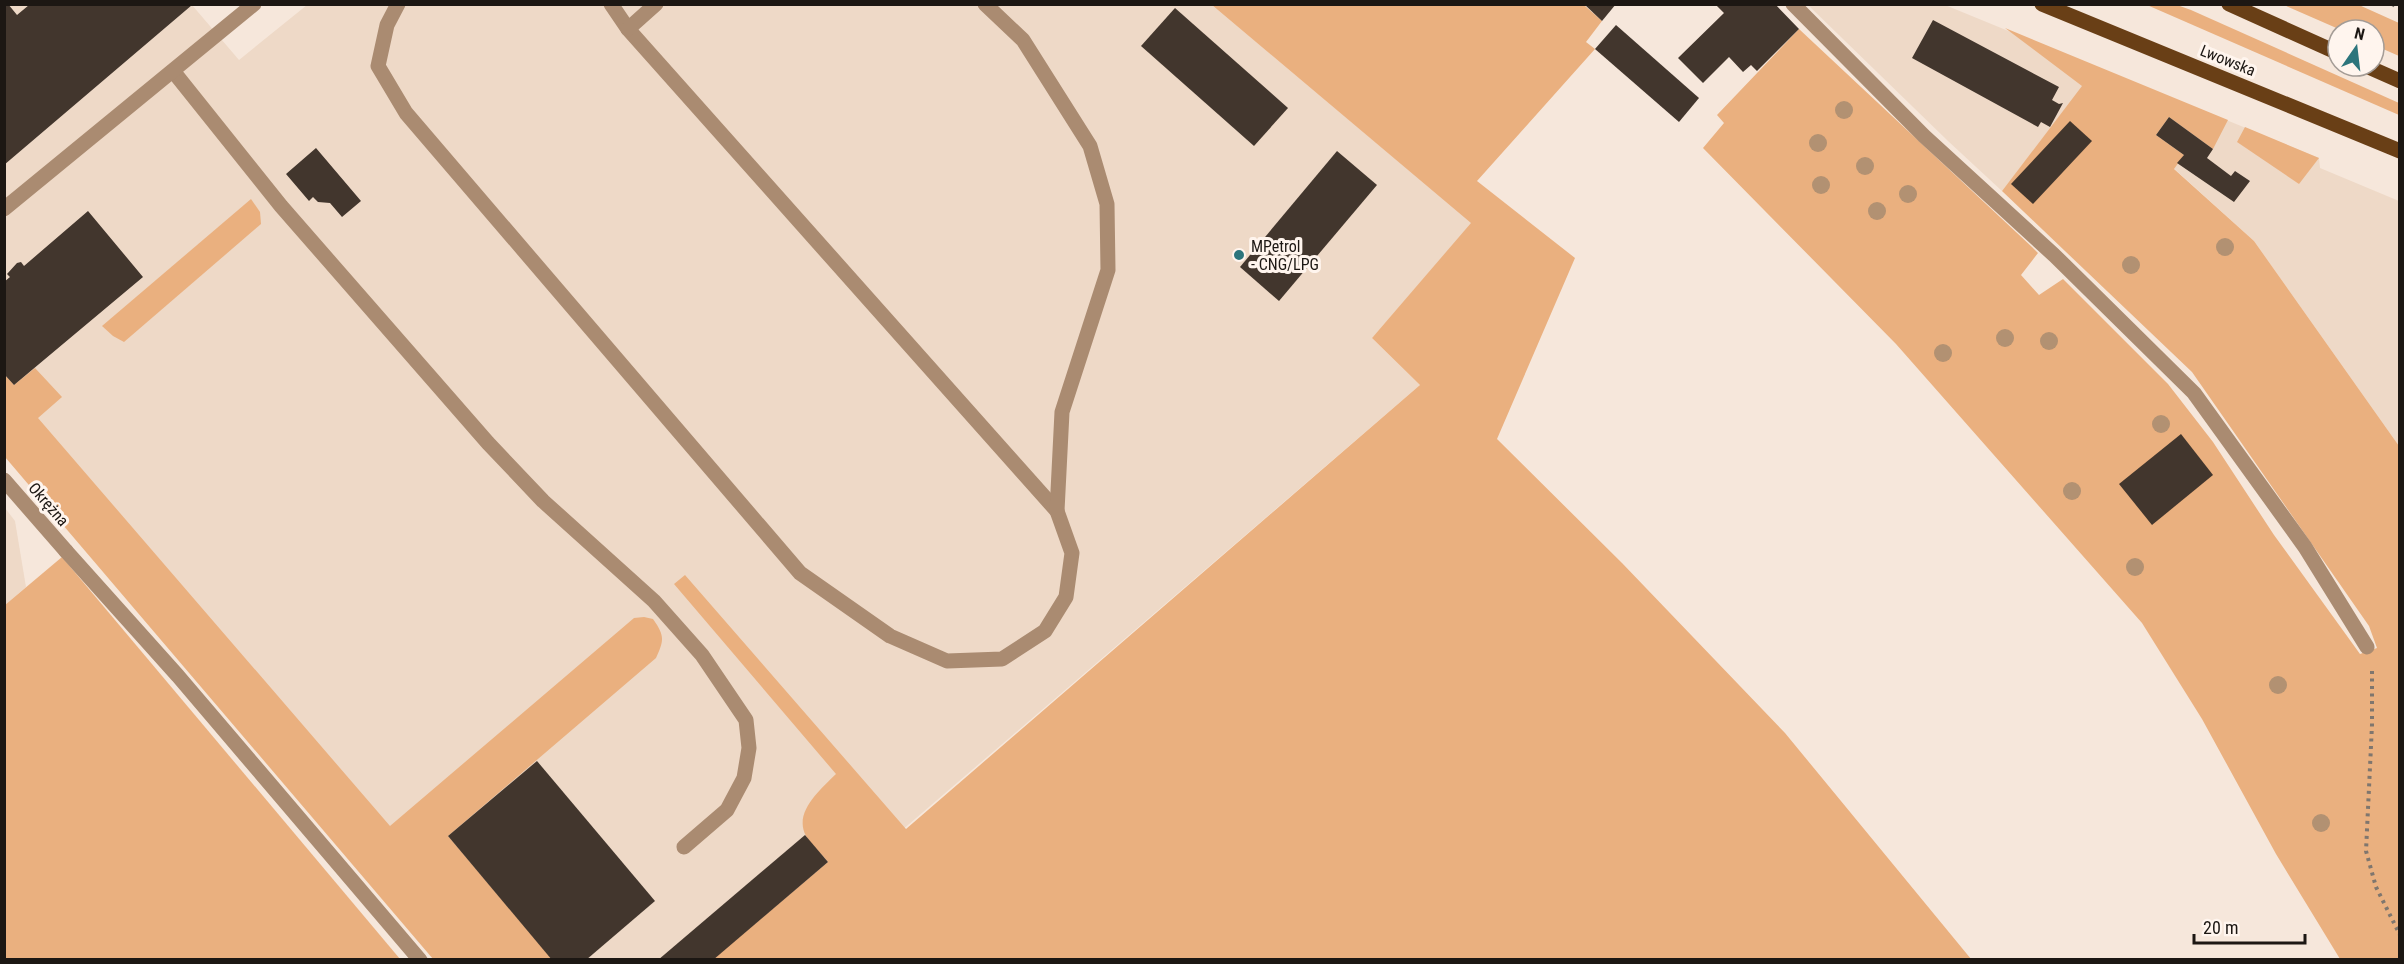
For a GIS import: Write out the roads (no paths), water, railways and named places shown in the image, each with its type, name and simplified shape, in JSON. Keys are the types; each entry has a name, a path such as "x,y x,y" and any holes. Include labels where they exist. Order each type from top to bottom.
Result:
{"main road":[{"name":"Lwowska","path":"2042,4 2400,151"},
{"path":"2229,4 2326,48"},
{"path":"2386,75 2400,81"}],"street":[{"path":"4,209 254,4"},
{"path":"398,4 387,25 378,66 406,113 800,573 890,636 947,661 1002,659 1045,631 1066,597 1072,553 1057,511 628,29 611,4"},
{"path":"628,29 656,4"},
{"path":"985,4 1023,40 1090,146 1107,204 1108,270 1062,412 1057,511"},
{"path":"1793,4 1924,136 2054,255 2193,393 2305,547 2367,647"},
{"path":"172,71 281,206 488,443 543,501 654,601 702,655 746,720 749,748 744,778 727,810 684,847"},
{"name":"Okrężna","path":"4,480 178,676 420,960"}],"place":[{"name":"MPetrol - CNG/LPG","path":"1239,255"}]}
